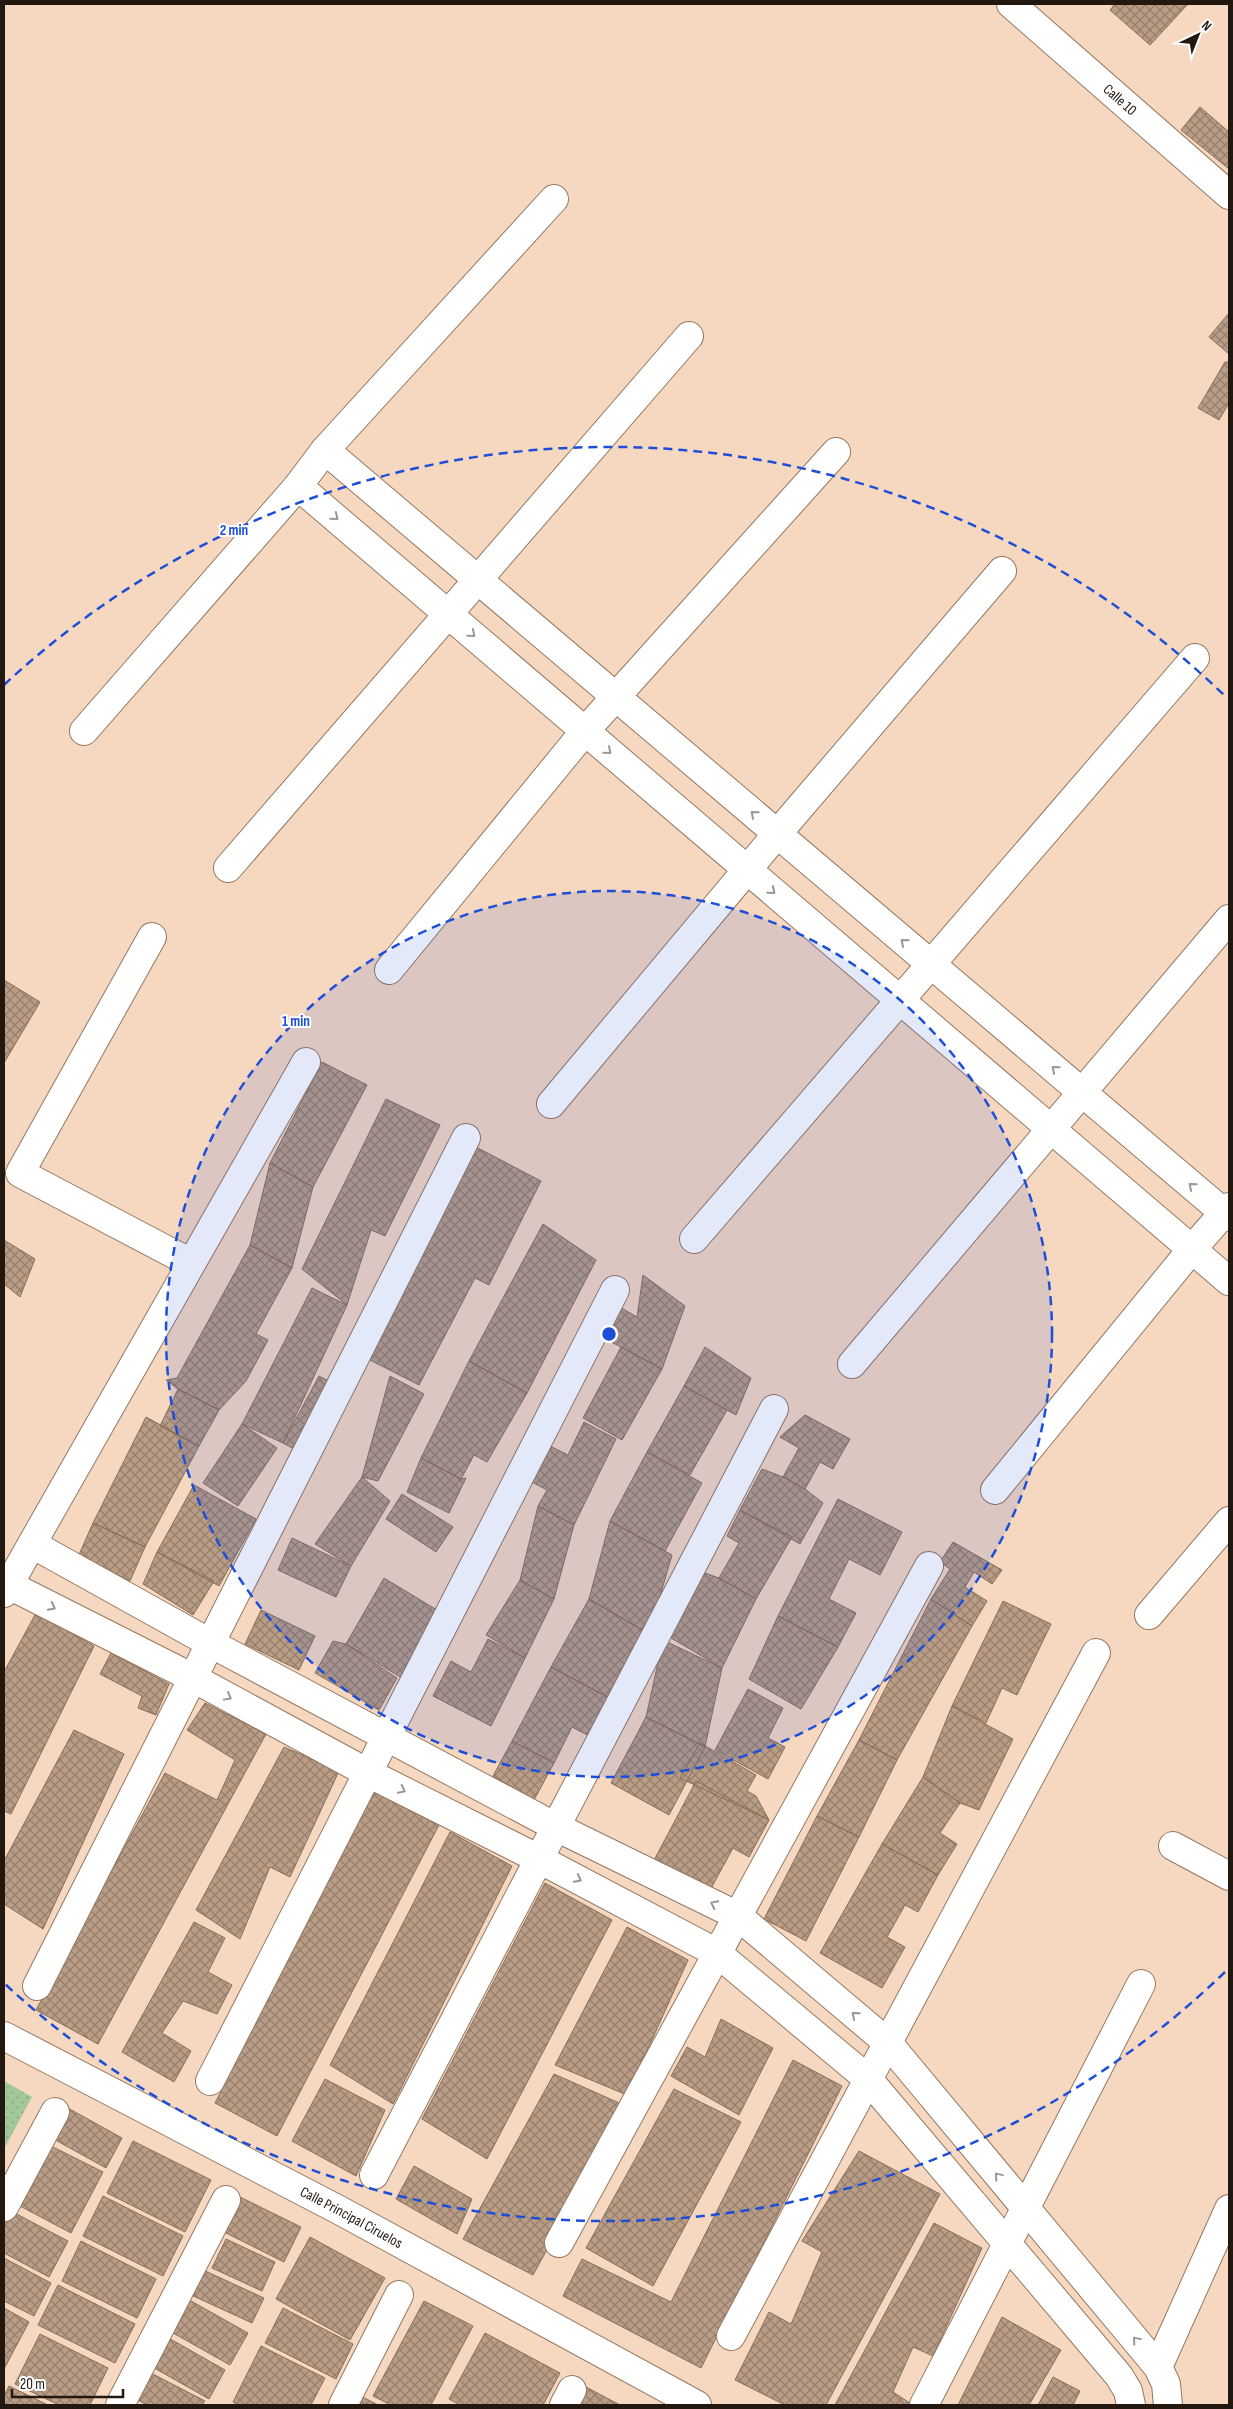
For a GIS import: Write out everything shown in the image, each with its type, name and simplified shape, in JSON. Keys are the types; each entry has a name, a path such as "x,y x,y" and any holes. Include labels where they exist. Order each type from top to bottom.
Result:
{"street":[{"name":"Calle 10","path":"1011,4 1229,195"},
{"path":"84,730 298,486 325,450 554,199"},
{"path":"228,868 688,336"},
{"path":"325,450 1083,1094 1227,1212 1192,1249 995,1490"},
{"path":"389,970 585,731 836,452"},
{"path":"298,486 1229,1281"},
{"path":"551,1104 747,869 1002,571"},
{"path":"694,1239 1195,658"},
{"path":"852,1364 1050,1129 1083,1094 1229,919"},
{"path":"152,937 20,1173 191,1263"},
{"path":"306,1062 6,1589 192,1678 368,1773 540,1859 717,1954 868,2079 1119,2376 1128,2391 1131,2405"},
{"path":"37,1986 466,1138"},
{"path":"210,2081 615,1290"},
{"path":"374,2175 774,1410"},
{"path":"1149,1616 1229,1521"},
{"path":"32,1544 210,1643 556,1827 738,1916 888,2043 1158,2367 1166,2384 1168,2405"},
{"path":"559,2243 929,1566"},
{"path":"731,2336 1096,1653"},
{"path":"1173,1846 1227,1869"},
{"path":"924,2405 1141,1984"},
{"name":"Calle Principal Ciruelos","path":"4,2036 339,2210 697,2405"},
{"path":"4,2207 55,2112"},
{"path":"120,2405 226,2200"},
{"path":"1158,2367 1229,2210"},
{"path":"343,2405 400,2295"}],"green space":[{"path":"4,2081 32,2097 4,2149"}],"building":[{"path":"1115,4 1188,4 1150,45 1110,10"},
{"path":"1200,107 1229,132 1229,169 1181,130"},
{"path":"1229,313 1229,354 1209,337"},
{"path":"1225,362 1229,362 1229,403 1219,420 1198,408"},
{"path":"4,980 40,1002 4,1063"},
{"path":"322,1062 367,1085 313,1187 270,1163"},
{"path":"386,1099 440,1125 385,1236 371,1230 347,1305 302,1269"},
{"path":"474,1146 541,1181 489,1285 475,1278 419,1385 366,1358"},
{"path":"270,1163 313,1187 292,1268 250,1245"},
{"path":"543,1224 596,1260 527,1393 469,1361"},
{"path":"4,1240 35,1259 20,1297 4,1284"},
{"path":"250,1245 292,1268 256,1334 268,1340 246,1381 219,1410 178,1389 166,1380 177,1378"},
{"path":"643,1275 685,1306 662,1369 602,1337 618,1306 637,1317"},
{"path":"312,1288 347,1305 283,1443 242,1424"},
{"path":"621,1347 662,1369 622,1440 583,1418"},
{"path":"705,1347 751,1378 736,1415 684,1386"},
{"path":"469,1361 527,1393 487,1462 474,1455 461,1479 421,1458"},
{"path":"319,1376 334,1384 298,1451 283,1443"},
{"path":"390,1376 424,1394 378,1481 362,1477"},
{"path":"684,1386 727,1410 690,1475 647,1452"},
{"path":"178,1389 219,1410 199,1446 160,1426"},
{"path":"805,1415 850,1439 833,1469 820,1462 805,1489 783,1477 799,1448 780,1437"},
{"path":"146,1417 199,1446 145,1547 93,1523"},
{"path":"584,1422 616,1439 574,1525 538,1506 547,1490 528,1480 546,1444 568,1455"},
{"path":"242,1424 277,1448 238,1506 203,1483"},
{"path":"647,1452 702,1483 665,1551 610,1521"},
{"path":"421,1458 461,1479 466,1478 449,1513 407,1492"},
{"path":"762,1469 783,1477 805,1489 823,1503 800,1544 740,1510"},
{"path":"362,1477 390,1501 351,1566 315,1544"},
{"path":"194,1485 256,1519 219,1586 157,1552"},
{"path":"402,1494 453,1527 436,1552 386,1519"},
{"path":"838,1499 902,1532 880,1575 849,1559 829,1599 856,1613 838,1647 778,1616"},
{"path":"538,1506 574,1525 554,1599 520,1580"},
{"path":"740,1510 792,1537 756,1599 719,1578 739,1543 727,1536"},
{"path":"610,1521 672,1555 649,1634 589,1599"},
{"path":"93,1523 145,1547 130,1581 78,1557"},
{"path":"292,1538 351,1566 336,1597 278,1570"},
{"path":"953,1542 1002,1570 992,1584 974,1572 965,1587 987,1601 972,1626 931,1599 950,1569 940,1562"},
{"path":"157,1552 214,1581 193,1615 143,1584"},
{"path":"702,1572 719,1578 756,1599 722,1668 666,1635"},
{"path":"384,1578 442,1613 402,1678 346,1644"},
{"path":"520,1580 554,1599 525,1658 486,1635"},
{"path":"589,1599 649,1634 613,1700 551,1667"},
{"path":"931,1599 972,1626 897,1760 859,1740"},
{"path":"1003,1601 1051,1624 1017,1695 1002,1688 986,1723 952,1706"},
{"path":"261,1610 315,1636 299,1670 245,1644"},
{"path":"36,1613 94,1646 11,1814 4,1811 4,1672"},
{"path":"778,1616 838,1647 801,1709 749,1679"},
{"path":"488,1639 525,1658 491,1726 433,1696 451,1661 471,1672"},
{"path":"663,1640 722,1668 705,1747 646,1717"},
{"path":"333,1641 346,1644 397,1678 379,1710 315,1673"},
{"path":"111,1653 169,1684 156,1715 138,1708 142,1696 100,1674"},
{"path":"551,1667 613,1700 593,1738 572,1727 554,1763 512,1741"},
{"path":"748,1689 783,1708 768,1738 785,1747 768,1779 715,1750"},
{"path":"205,1703 266,1734 98,2044 36,2010 165,1773 217,1800 235,1760 187,1730"},
{"path":"952,1706 1013,1739 979,1810 960,1803 923,1777"},
{"path":"646,1717 705,1747 669,1815 611,1783"},
{"path":"74,1730 124,1754 43,1929 4,1904 4,1861"},
{"path":"859,1740 897,1760 859,1837 817,1816"},
{"path":"512,1741 554,1763 534,1800 493,1776"},
{"path":"700,1743 756,1775 747,1791 756,1796 769,1820 680,1778"},
{"path":"284,1747 339,1771 290,1877 270,1867 240,1939 196,1910"},
{"path":"923,1777 960,1803 940,1833 957,1844 938,1875 882,1844"},
{"path":"696,1781 769,1820 749,1857 733,1848 708,1894 652,1864"},
{"path":"374,1791 439,1825 277,2136 215,2103"},
{"path":"817,1816 859,1837 806,1941 764,1919"},
{"path":"450,1832 512,1866 393,2104 330,2065"},
{"path":"882,1844 938,1875 918,1912 905,1905 887,1937 905,1947 882,1988 820,1953"},
{"path":"545,1883 612,1920 487,2159 422,2119"},
{"path":"194,1922 225,1938 208,1972 232,1985 217,2014 183,2001 162,2033 191,2051 174,2082 122,2052"},
{"path":"627,1927 688,1960 627,2095 555,2065"},
{"path":"721,2019 773,2048 739,2115 671,2076 687,2047 705,2057"},
{"path":"793,2060 842,2086 701,2368 563,2296 582,2259 671,2302"},
{"path":"554,2074 626,2106 533,2275 463,2239"},
{"path":"325,2079 385,2110 356,2176 292,2141"},
{"path":"674,2089 741,2122 653,2286 586,2248"},
{"path":"66,2107 122,2138 106,2168 50,2137"},
{"path":"133,2141 211,2180 185,2232 107,2193"},
{"path":"51,2146 103,2172 71,2233 20,2206"},
{"path":"859,2151 940,2194 826,2405 785,2405 735,2380 769,2312 791,2324 822,2252 802,2241"},
{"path":"414,2166 472,2199 457,2234 396,2199"},
{"path":"103,2196 183,2236 163,2276 83,2236"},
{"path":"240,2197 301,2227 284,2262 224,2232"},
{"path":"7,2209 68,2241 49,2277 4,2253 4,2214"},
{"path":"934,2223 982,2248 933,2356 913,2347 893,2392 913,2405 835,2405"},
{"path":"310,2237 385,2278 350,2340 276,2299"},
{"path":"226,2239 275,2262 262,2291 212,2268"},
{"path":"81,2241 156,2279 137,2318 62,2281"},
{"path":"4,2258 51,2283 34,2316 4,2301"},
{"path":"201,2269 264,2298 252,2323 189,2294"},
{"path":"58,2285 135,2324 115,2363 38,2325"},
{"path":"184,2297 248,2333 230,2365 166,2329"},
{"path":"424,2301 473,2326 431,2405 391,2405 373,2396"},
{"path":"4,2308 29,2322 4,2369"},
{"path":"283,2308 353,2344 336,2379 265,2343"},
{"path":"1002,2317 1061,2350 1029,2405 958,2405"},
{"path":"485,2333 560,2373 543,2405 460,2405 449,2399"},
{"path":"40,2334 108,2368 90,2405 59,2405 15,2384"},
{"path":"165,2336 225,2370 209,2399 149,2365"},
{"path":"261,2346 325,2378 311,2405 239,2405 233,2402"},
{"path":"147,2371 205,2401 202,2405 147,2405 133,2397"},
{"path":"1053,2377 1080,2391 1073,2405 1038,2405"},
{"path":"9,2386 48,2405 4,2405 4,2396"},
{"path":"584,2386 620,2405 574,2405"},
{"path":"353,2392 378,2405 346,2405"}]}
